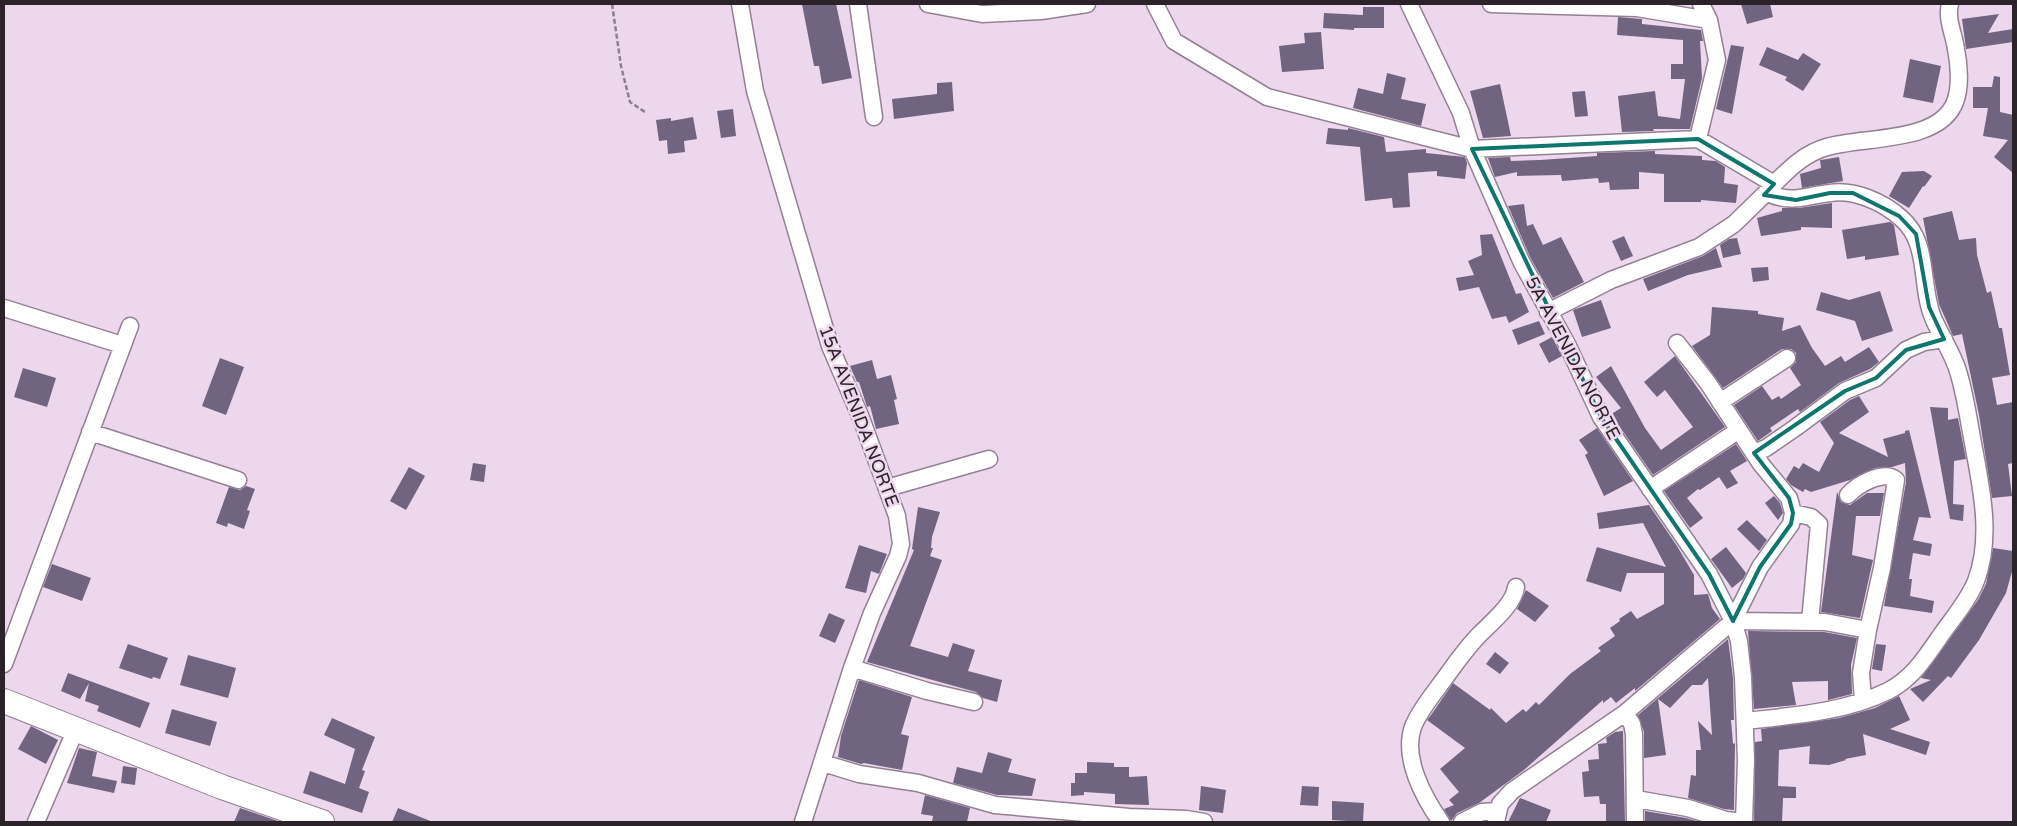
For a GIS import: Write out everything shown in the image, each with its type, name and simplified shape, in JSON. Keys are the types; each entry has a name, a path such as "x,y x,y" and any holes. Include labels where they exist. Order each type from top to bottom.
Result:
{"street":[{"name":"15A AVENIDA NORTE","path":"740,4 755,91 797,238 830,346 897,516 901,544 898,556 872,613 852,668 803,822"},
{"path":"858,4 874,117"},
{"path":"928,4 982,14 1042,11 1086,4"},
{"path":"1155,4 1174,41 1267,96 1472,149 1698,139 1787,200 1830,192 1853,194 1864,197 1899,216 1916,234 1920,248 1929,308 1961,380 1982,488 1984,531 1982,560 1976,581 1966,600 1923,661 1899,685 1862,701 1745,721"},
{"name":"5A AVENIDA NORTE","path":"1409,4 1461,113 1472,149 1522,263 1567,344 1601,417 1709,574 1733,621 1739,642 1745,721 1744,822"},
{"path":"1491,4 1637,8 1709,20"},
{"path":"1698,139 1717,60 1709,20 1701,4"},
{"path":"1548,312 1611,280 1699,247 1734,224 1800,159 1825,147 1902,136 1928,128 1944,118 1956,100 1958,78 1956,50 1950,22 1950,4"},
{"path":"4,308 122,345"},
{"path":"4,664 130,326"},
{"path":"1754,453 1788,433 1845,391 1876,378 1906,350 1924,342 1944,339"},
{"path":"1462,822 1482,812 1497,817 1505,798 1512,791 1625,713 1733,621 1760,567 1791,524 1793,513 1789,498 1761,464 1720,402 1677,343"},
{"path":"1720,402 1787,358"},
{"path":"1650,489 1739,430"},
{"path":"90,432 238,480"},
{"path":"887,488 990,459"},
{"path":"1848,495 1854,488 1880,477 1888,476 1896,480 1882,568 1868,630 1861,673 1862,701"},
{"path":"1793,513 1811,517 1820,524 1810,622"},
{"path":"1441,822 1430,808 1416,771 1411,744 1414,726 1465,650 1502,611 1516,592 1516,587"},
{"path":"1733,621 1837,623 1868,630"},
{"path":"852,668 927,692 974,702"},
{"path":"4,701 222,787 322,822"},
{"path":"1625,713 1632,724 1634,734 1635,822"},
{"path":"36,822 76,730"},
{"path":"822,763 859,774 918,783 995,805 1129,817 1186,819 1204,822"},
{"path":"1636,799 1688,808 1718,818 1744,822"}],"path":[{"path":"612,4 621,66 630,102 645,112"}],"highlighted area":[{"path":"1698,139 1774,184 1764,195 1796,200 1830,193 1853,193 1899,216 1916,234 1929,307 1944,339 1906,350 1876,378 1845,391 1754,453 1789,498 1793,513 1791,524 1760,567 1733,621 1709,574 1601,417 1472,149"}],"building":[{"path":"802,4 836,4 852,78 822,84 819,66 814,66"},
{"path":"1741,4 1770,4 1773,17 1747,24"},
{"path":"1363,7 1384,7 1384,28 1354,28 1354,30 1323,28 1324,13 1363,15"},
{"path":"1999,14 1988,33 2013,29 2013,42 1966,49 1962,19"},
{"path":"1618,17 1642,19 1642,24 1701,30 1703,41 1700,41 1702,78 1690,129 1653,129 1654,131 1622,132 1618,96 1655,91 1658,116 1680,119 1685,79 1671,79 1671,64 1683,64 1683,40 1617,35"},
{"path":"1321,32 1324,69 1282,72 1279,46 1305,43 1304,33"},
{"path":"1731,45 1744,47 1732,114 1716,109"},
{"path":"1767,47 1798,60 1803,53 1821,64 1803,91 1785,80 1787,77 1759,65"},
{"path":"1910,59 1941,66 1933,103 1903,97"},
{"path":"1387,73 1406,78 1401,99 1426,104 1421,126 1353,108 1358,88 1383,94"},
{"path":"1994,76 2000,77 2000,112 2013,115 2013,173 1994,157 2008,140 1983,136 1988,108 1973,108 1973,87 1992,87"},
{"path":"952,82 954,111 894,119 892,99 937,94 937,83"},
{"path":"1500,84 1511,136 1483,138 1470,91"},
{"path":"1585,91 1588,116 1575,117 1572,92"},
{"path":"733,109 736,136 721,138 717,111"},
{"path":"693,117 697,139 684,141 685,152 668,154 667,140 659,141 656,120 671,118 671,121"},
{"path":"1328,128 1348,130 1348,128 1384,137 1386,152 1426,149 1426,153 1465,157 1467,163 1465,179 1437,176 1437,171 1408,173 1410,207 1393,208 1392,198 1365,201 1360,147 1326,144"},
{"path":"1655,151 1655,154 1702,156 1702,160 1716,161 1725,167 1724,183 1738,185 1736,203 1701,200 1701,202 1664,202 1664,174 1639,172 1639,189 1610,190 1609,182 1599,183 1598,178 1562,181 1561,175 1517,176 1517,172 1495,177 1488,158 1510,157 1511,161 1540,160 1597,156 1597,153"},
{"path":"1839,157 1843,181 1802,188 1800,174 1821,168 1820,160"},
{"path":"1924,171 1932,176 1909,208 1889,196 1902,172"},
{"path":"1832,203 1832,228 1801,227 1801,230 1761,236 1757,218 1782,211 1782,208 1799,208"},
{"path":"1524,204 1527,226 1533,224 1543,245 1561,237 1584,282 1553,298 1531,259 1508,206"},
{"path":"1952,211 1959,240 1976,238 1977,255 1987,293 1991,291 1999,328 2002,328 2010,375 1992,378 1997,405 2013,402 2013,463 2008,464 2012,496 1992,498 1979,415 1962,334 1953,336 1939,304 1923,218"},
{"path":"1890,222 1894,225 1899,255 1865,260 1865,256 1847,259 1842,230"},
{"path":"1492,234 1516,294 1521,293 1529,312 1509,323 1506,316 1492,319 1479,287 1459,291 1456,278 1474,275 1468,261 1482,255 1480,235"},
{"path":"1624,236 1633,256 1621,261 1612,241"},
{"path":"1737,238 1741,254 1723,258 1720,245 1729,239"},
{"path":"1716,248 1722,267 1688,275 1648,291 1643,279 1703,256"},
{"path":"1768,267 1769,280 1753,282 1751,268"},
{"path":"1880,291 1893,331 1862,341 1855,321 1816,310 1821,292 1849,300"},
{"path":"1601,300 1611,328 1582,337 1573,310"},
{"path":"1712,307 1758,311 1758,314 1784,318 1782,331 1800,325 1812,348 1825,366 1841,356 1845,362 1869,347 1879,362 1870,369 1839,383 1800,412 1798,409 1770,428 1772,431 1758,441 1734,405 1762,386 1772,400 1779,396 1781,399 1801,385 1790,368 1796,362 1796,353 1791,349 1782,349 1723,388 1692,346 1710,335"},
{"path":"1539,321 1545,334 1518,345 1512,330"},
{"path":"1552,337 1562,356 1549,363 1539,344"},
{"path":"1675,356 1725,427 1653,475 1613,417 1613,413 1621,408 1596,377 1611,366 1645,428 1661,450 1693,427 1665,390 1657,397 1644,382"},
{"path":"220,358 244,367 226,415 202,406"},
{"path":"872,360 877,379 891,375 897,399 894,400 899,424 876,429 870,406 867,407 859,382 857,382 850,366"},
{"path":"23,368 56,378 47,407 14,397"},
{"path":"1859,396 1869,412 1839,433 1888,457 1883,439 1905,433 1905,431 1909,430 1931,518 1919,517 1913,540 1932,544 1930,556 1913,553 1909,579 1912,579 1910,596 1934,601 1932,613 1884,606 1906,482 1905,463 1892,467 1875,468 1850,480 1811,492 1805,489 1803,492 1791,485 1786,479 1794,466 1799,469 1803,463 1819,472 1834,443 1820,422 1850,400"},
{"path":"1930,407 1948,408 1948,420 1958,418 1966,459 1954,461 1953,504 1964,505 1963,521 1950,519"},
{"path":"1597,428 1633,481 1604,496 1585,455 1588,453 1579,440"},
{"path":"1736,444 1747,461 1730,471 1738,483 1727,489 1719,477 1687,498 1703,518 1690,528 1664,491"},
{"path":"473,463 486,465 484,482 470,480"},
{"path":"409,467 425,476 406,510 390,501"},
{"path":"246,486 255,489 247,510 250,511 244,529 228,523 227,527 216,523 229,487 240,490"},
{"path":"1837,492 1841,502 1850,505 1867,493 1884,493 1880,516 1856,516 1852,555 1873,560 1860,618 1821,612"},
{"path":"1774,496 1780,503 1783,513 1778,520 1765,503"},
{"path":"1649,505 1694,575 1694,595 1708,594 1712,608 1720,619 1635,691 1635,688 1616,703 1611,697 1603,703 1603,700 1524,770 1479,803 1457,813 1451,821 1444,809 1454,805 1449,800 1459,792 1440,769 1465,748 1427,720 1453,683 1490,710 1491,708 1506,723 1523,709 1526,712 1536,702 1539,705 1570,674 1601,651 1598,648 1615,636 1610,628 1620,621 1619,619 1631,611 1637,619 1664,604 1664,573 1627,573 1621,592 1586,581 1597,547 1666,567 1643,523 1599,529 1597,513"},
{"path":"918,507 940,512 932,537 931,548 933,548 930,556 942,560 910,646 948,657 953,643 975,650 968,671 1002,680 997,702 983,698 976,692 867,662 914,550 912,549"},
{"path":"1747,520 1767,540 1759,551 1737,529"},
{"path":"859,545 887,554 879,574 871,571 866,593 845,588"},
{"path":"1726,547 1746,573 1743,579 1732,588 1711,559"},
{"path":"1993,548 2013,551 2013,568 2006,593 1979,640 1951,678 1948,676 1923,702 1910,689 1931,680 1921,678 1978,600 1986,584"},
{"path":"52,564 91,578 82,601 43,587"},
{"path":"1526,590 1549,606 1535,622 1517,609"},
{"path":"829,613 845,620 835,643 819,636"},
{"path":"1748,631 1824,632 1857,638 1851,665 1852,694 1828,700 1828,681 1792,682 1796,705 1754,709"},
{"path":"1728,639 1733,678 1734,720 1731,720 1733,744 1735,743 1734,810 1724,809 1688,798 1691,775 1696,776 1696,750 1701,750 1698,721 1712,735 1708,678 1702,685 1692,685 1670,708 1658,699 1666,755 1644,758 1644,732 1638,715"},
{"path":"128,644 168,658 160,679 153,677 152,679 119,668"},
{"path":"1876,644 1886,645 1882,671 1872,669"},
{"path":"1495,652 1509,663 1500,674 1486,664"},
{"path":"188,655 236,668 228,698 180,685"},
{"path":"68,673 150,703 140,728 97,711 99,706 85,701 89,683 80,699 61,691"},
{"path":"859,680 912,697 901,734 909,736 902,770 861,764 838,757 841,736"},
{"path":"1899,696 1910,720 1890,729 1930,742 1926,755 1863,734 1866,755 1845,759 1829,765 1809,764 1810,746 1779,750 1778,786 1796,787 1796,798 1783,798 1782,822 1754,822 1755,742 1762,741 1761,729 1839,718 1875,708"},
{"path":"172,709 217,722 210,746 165,733"},
{"path":"332,718 375,737 362,770 365,771 359,788 369,792 362,813 303,793 310,771 345,784 355,749 324,735"},
{"path":"31,726 58,740 46,764 18,749"},
{"path":"1623,731 1625,822 1606,822 1606,804 1600,804 1599,796 1584,797 1582,772 1589,771 1588,760 1599,759 1598,744 1607,743 1606,738 1615,732"},
{"path":"79,748 97,752 92,776 117,781 114,793 67,783"},
{"path":"988,752 1012,759 1008,772 1036,779 1032,796 997,795 953,783 957,767 982,773"},
{"path":"1087,762 1114,763 1114,767 1129,767 1129,777 1147,776 1149,805 1115,804 1115,794 1084,792 1084,795 1071,796 1071,783 1075,783 1075,773 1087,773"},
{"path":"123,766 137,768 135,785 121,783"},
{"path":"1201,786 1226,790 1223,813 1199,810"},
{"path":"1302,786 1319,787 1318,806 1300,805"},
{"path":"925,795 970,808 967,822 932,822 933,816 921,814"},
{"path":"1520,798 1551,810 1546,822 1508,822"},
{"path":"1332,801 1364,803 1363,822 1332,820"},
{"path":"240,808 281,822 234,822"},
{"path":"398,808 433,822 392,822"},
{"path":"1645,811 1686,818 1700,822 1645,822"}]}
